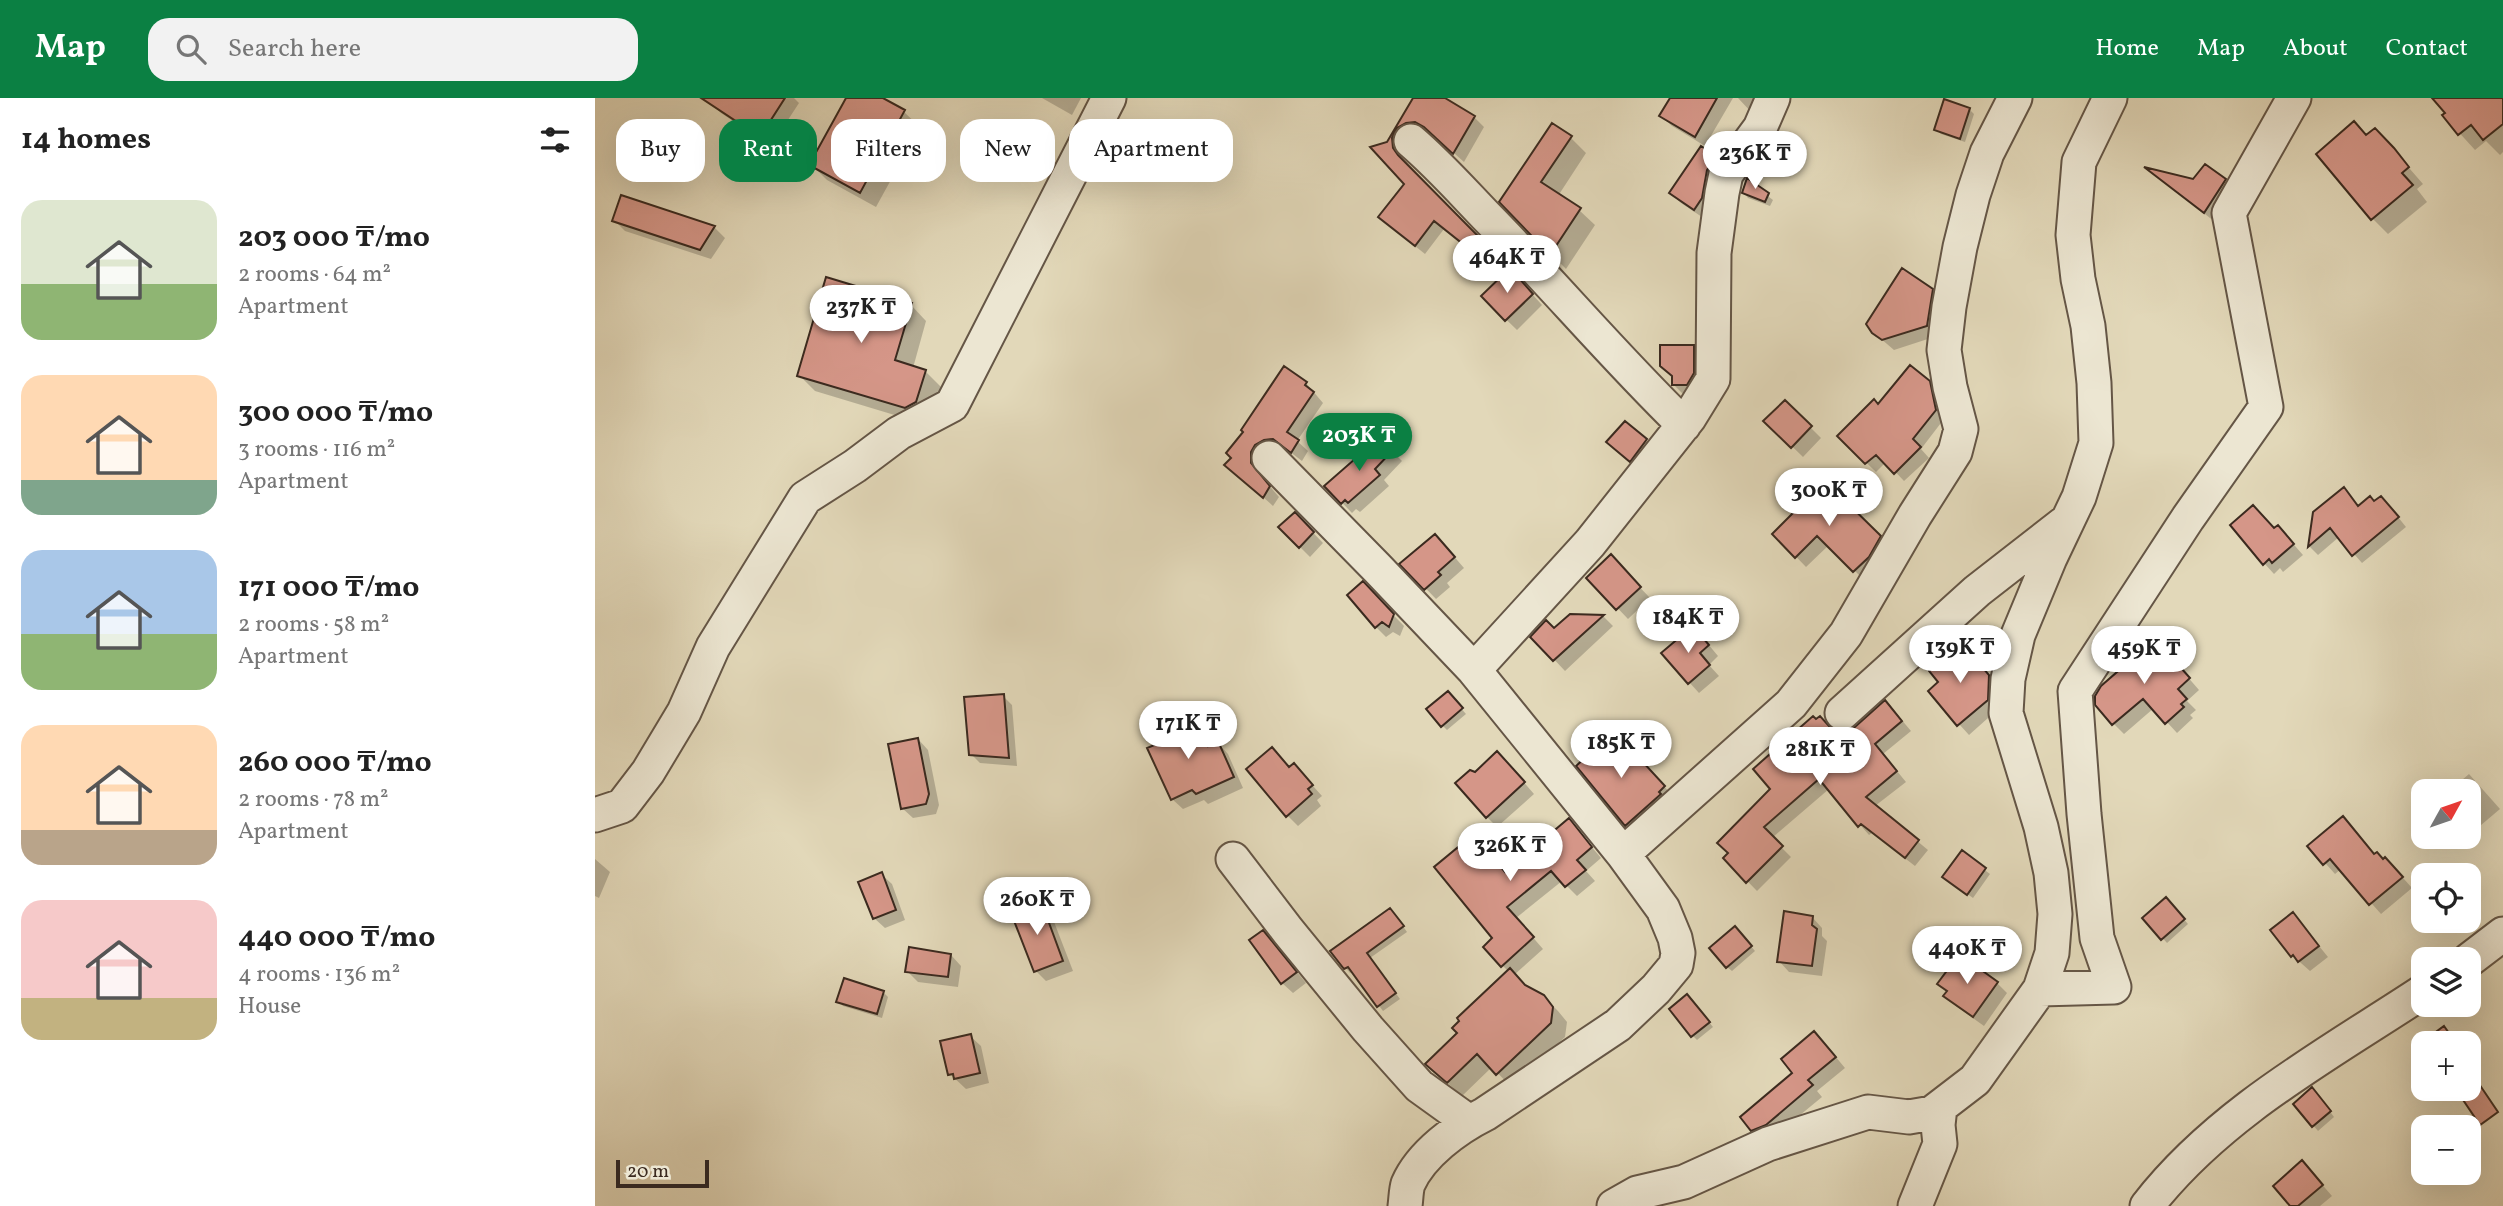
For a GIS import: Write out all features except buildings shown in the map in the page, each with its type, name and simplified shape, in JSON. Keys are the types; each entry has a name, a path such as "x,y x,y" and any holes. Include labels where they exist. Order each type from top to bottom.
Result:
{"street":[{"path":"595,815 622,806 648,772 684,712 713,647 805,498 855,466 899,433 952,405 1109,98"},
{"path":"1474,670 1590,543 1683,425 1713,379 1714,253 1726,174 1760,128 1773,98"},
{"path":"1623,854 1791,704 1846,634 1955,452 1961,429 1944,350 1949,307 1973,195 1987,153 2015,98"},
{"path":"1614,1206 1637,1194 1684,1182 1730,1159 1820,1126 1868,1112 1909,1117 1932,1113 1975,1080 2040,989 2052,953 2055,914 2052,873 2041,827 2006,713 2008,679 2018,635 2079,497 2095,443 2094,383 2088,326 2078,279 2073,235 2079,162 2110,98"},
{"path":"2040,989 2114,987 2097,938 2075,691 2153,571 2266,407 2229,212 2294,98"},
{"path":"1411,141 1530,259 1600,339 1683,425"},
{"path":"1269,458 1474,670 1623,854 1664,909 1678,953 1676,965 1656,989 1618,1024 1485,1114 1469,1122 1431,1152 1408,1184 1405,1206"},
{"path":"1842,713 1977,590 2067,520"},
{"path":"1233,859 1288,931 1419,1086 1469,1122"},
{"path":"2481,951 2503,934"},
{"path":"2147,1206 2162,1186 2208,1140 2247,1109 2411,1000"},
{"path":"1915,1206 1940,1144 1940,1107"}]}
